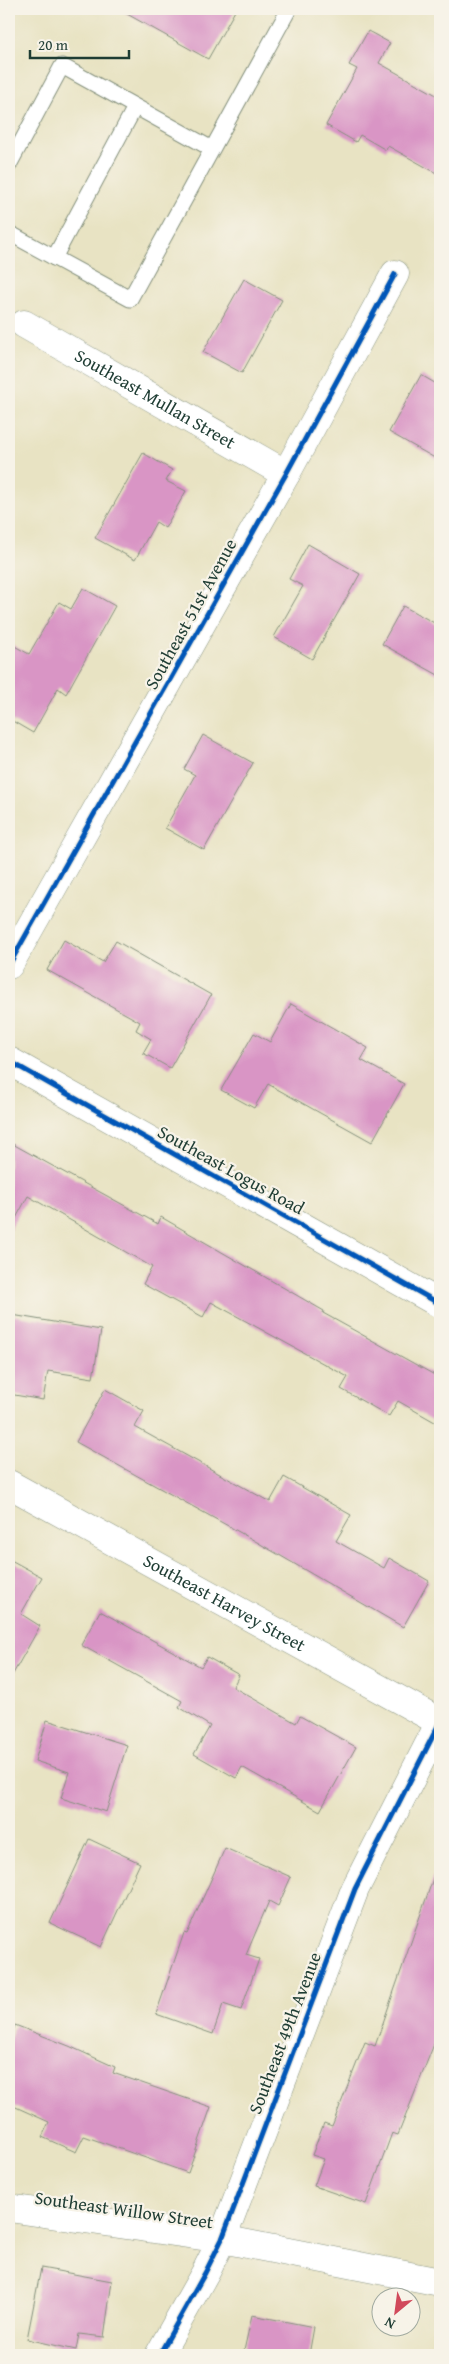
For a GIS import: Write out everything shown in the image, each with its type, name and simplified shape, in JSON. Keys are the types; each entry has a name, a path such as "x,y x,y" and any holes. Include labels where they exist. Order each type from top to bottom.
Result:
{"street":[{"name":"Southeast 51st Avenue","path":"9,965 286,474 395,274"},
{"name":"Southeast Mullan Street","path":"24,324 286,474"},
{"name":"Southeast Logus Road","path":"9,1061 440,1304"},
{"name":"Southeast Harvey Street","path":"9,1484 440,1722"},
{"name":"Southeast 49th Avenue","path":"159,2355 222,2238 355,1889 440,1722"},
{"name":"Southeast Willow Street","path":"9,2208 222,2238 440,2282"}],"lane":[{"path":"9,233 130,299 289,9"},
{"path":"9,164 62,66 212,149"},
{"path":"54,258 135,107"}],"building":[{"path":"118,9 236,9 208,59"},
{"path":"368,31 390,43 379,63 440,97 440,175 388,146 386,150 360,135 356,142 326,125 357,69 349,65"},
{"path":"244,279 282,300 242,373 203,352"},
{"path":"421,375 440,386 440,461 389,432"},
{"path":"143,453 172,470 166,481 186,491 165,528 156,522 135,560 95,538"},
{"path":"308,544 360,574 312,659 274,637 303,586 289,579"},
{"path":"83,588 115,606 66,694 58,688 33,733 9,719 9,643 29,654 59,602 71,609"},
{"path":"403,606 440,626 440,676 382,644"},
{"path":"203,735 253,763 204,850 165,828 195,775 184,769"},
{"path":"64,940 103,962 116,941 211,995 170,1068 143,1053 151,1039 136,1030 140,1022 47,970"},
{"path":"291,1004 368,1048 361,1060 404,1084 372,1142 268,1084 254,1108 221,1090 254,1033 270,1042"},
{"path":"9,1142 158,1224 161,1217 324,1311 323,1313 440,1378 440,1425 398,1401 389,1416 341,1389 348,1377 211,1302 203,1317 143,1284 152,1267 28,1196 9,1231"},
{"path":"12,1315 101,1330 93,1378 48,1371 43,1400 9,1394 9,1334"},
{"path":"105,1389 144,1411 135,1427 270,1502 284,1477 351,1515 336,1541 384,1568 389,1558 429,1581 403,1627 250,1538 76,1442"},
{"path":"9,1559 42,1577 21,1614 40,1626 9,1681"},
{"path":"100,1611 201,1667 207,1657 239,1675 233,1687 296,1723 300,1716 356,1747 320,1811 242,1767 236,1778 194,1754 210,1726 179,1707 182,1701 81,1645"},
{"path":"47,1720 127,1745 106,1812 61,1798 69,1772 35,1761"},
{"path":"89,1839 140,1863 101,1947 50,1923"},
{"path":"225,1848 291,1877 278,1906 269,1901 246,1955 259,1959 241,2010 223,2004 213,2034 156,2014 184,1933 187,1934"},
{"path":"436,1870 440,1871 440,2029 398,2135 392,2133 366,2204 314,2186 324,2159 312,2155 324,2123 332,2126 365,2042 375,2046"},
{"path":"15,2025 69,2046 115,2067 113,2073 211,2107 188,2173 84,2136 76,2152 42,2137 49,2122 9,2104 9,2042"},
{"path":"41,2268 112,2281 104,2337 79,2334 76,2350 27,2339"},
{"path":"252,2315 314,2327 309,2355 243,2355"}],"cycle path":[{"path":"9,965 286,474 395,274"},
{"path":"9,1061 440,1304"},
{"path":"159,2355 222,2239 355,1889 440,1722"}]}
